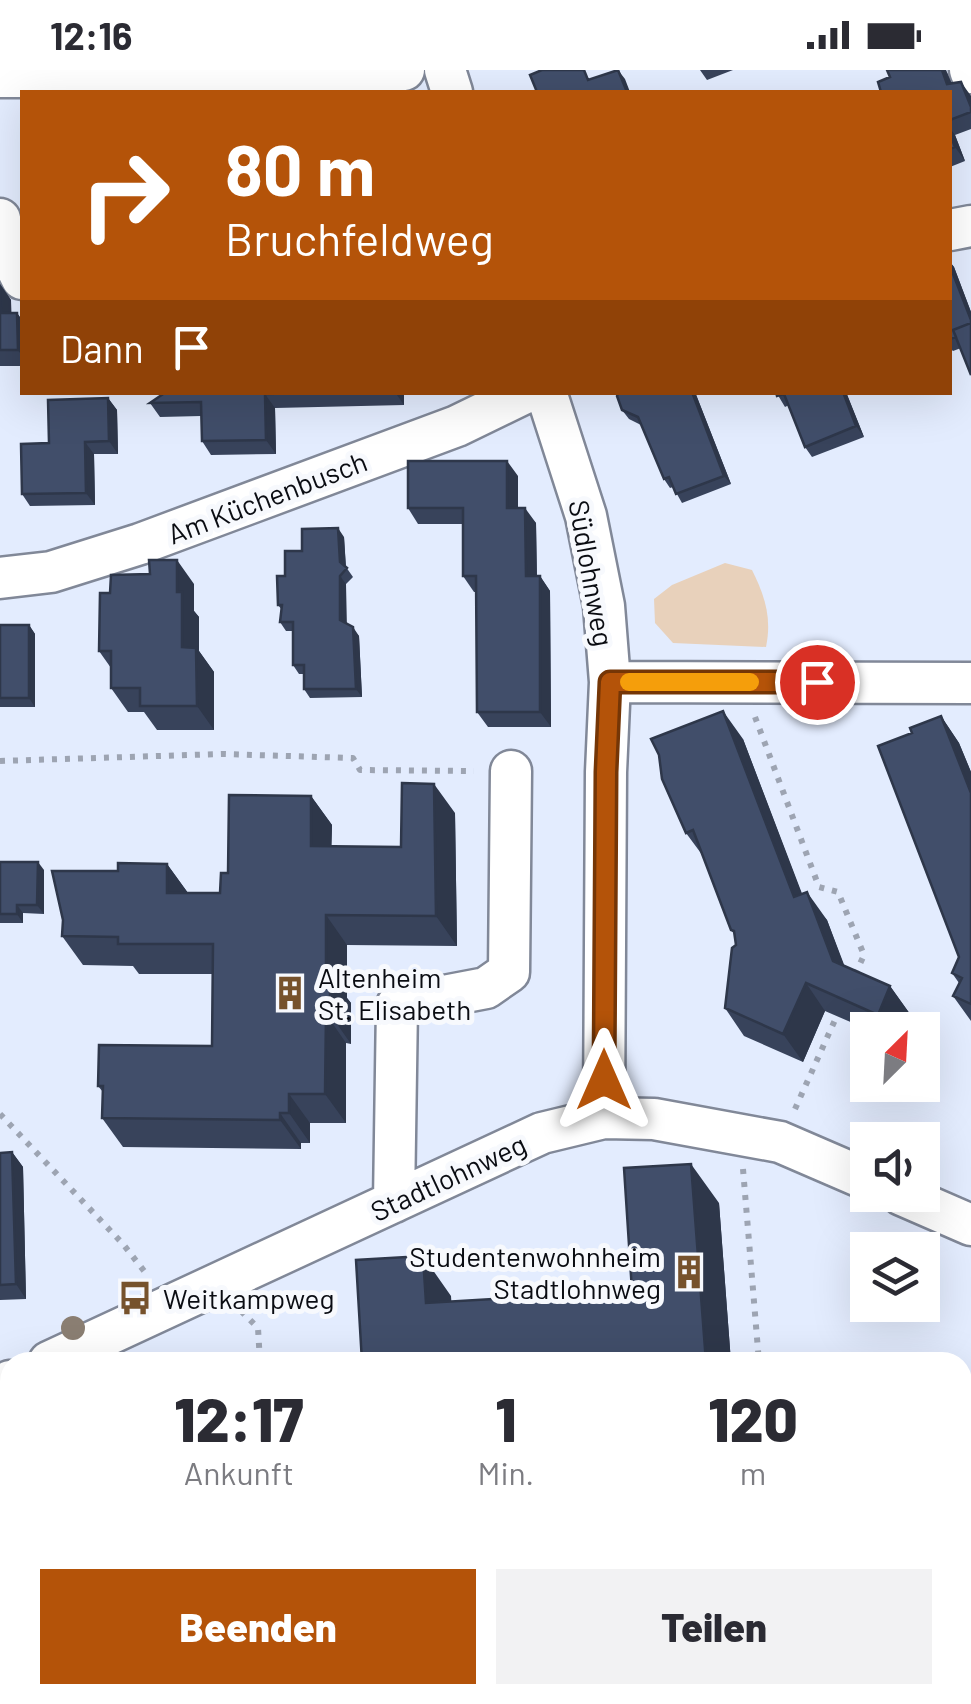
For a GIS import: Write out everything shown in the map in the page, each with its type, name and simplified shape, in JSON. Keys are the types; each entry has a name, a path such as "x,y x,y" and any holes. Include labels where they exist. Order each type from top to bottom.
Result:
{"street":[{"path":"0,77 70,77 212,88 404,70"},
{"path":"0,219 7,249 20,276"},
{"name":"Am Küchenbusch","path":"0,578 52,572 140,544 457,426 522,395"},
{"name":"Südlohnweg","path":"547,395 586,516 604,606 610,682 604,1118"},
{"path":"610,682 971,683"},
{"path":"394,1202 397,1005 486,988 509,972 510,771"},
{"name":"Stadtlohnweg","path":"70,1352 542,1133 604,1118 654,1119 740,1133 780,1142 850,1172"},
{"path":"940,1212 971,1225"}],"path":[{"path":"742,682 819,887 838,892 864,955 848,989"},
{"path":"0,761 222,754 353,758 360,770 510,771"},
{"path":"780,1142 841,1006"},
{"path":"0,1114 130,1253 168,1306"},
{"path":"740,1133 758,1352"},
{"path":"214,1285 258,1328 259,1352"}],"shaded area":[{"path":"725,563 752,570 766,607 766,647 673,643 655,623 654,599 672,585"}],"building":[{"path":"542,70 584,70 588,80 618,70 626,90 536,90 530,75"},
{"path":"887,70 942,70 947,84 961,82 971,112 952,119 952,90 880,90 878,82 890,77"},
{"path":"952,271 971,320 953,330 956,337 952,338"},
{"path":"0,288 1,313 17,313 18,350 0,350"},
{"path":"971,323 971,375 953,330"},
{"path":"162,395 265,395 266,440 202,441 201,402 150,403"},
{"path":"693,395 724,476 676,494 669,477 664,479 638,417 622,410 617,396"},
{"path":"784,395 844,395 856,426 805,447"},
{"path":"108,398 109,441 85,442 86,493 22,494 21,444 49,443 48,400"},
{"path":"408,461 507,461 507,508 525,508 526,576 540,576 540,712 477,712 476,576 463,576 463,508 408,508"},
{"path":"338,528 340,562 347,568 340,576 340,620 353,627 356,689 304,689 304,665 293,665 293,622 280,622 282,605 278,605 277,576 285,576 285,551 302,551 302,529"},
{"path":"149,560 177,560 177,592 182,592 182,647 196,648 197,706 140,706 140,688 111,688 111,651 99,651 100,593 110,593 111,575 150,574"},
{"path":"0,625 29,625 29,698 0,698"},
{"path":"723,711 794,897 807,892 833,961 890,986 879,1012 806,983 783,1034 725,1008 732,948 736,945 734,931 693,830 686,833 662,779 659,755 651,739"},
{"path":"941,716 971,793 971,1004 953,996 962,978 952,973 959,957 878,746"},
{"path":"402,783 434,784 436,916 326,915 330,1014 326,1014 325,1094 289,1094 289,1113 280,1113 280,1120 102,1118 99,1045 212,1046 213,944 118,944 118,937 62,936 63,920 52,871 118,871 118,863 167,864 167,893 220,893 221,873 228,873 229,795 311,796 311,846 401,847"},
{"path":"0,862 38,862 37,905 17,905 17,914 0,914"},
{"path":"12,1152 16,1284 0,1285 0,1153"},
{"path":"691,1164 705,1352 361,1352 356,1260 423,1256 426,1303 632,1291 624,1168"}],"slow traffic":[{"path":"629,682 750,682"}],"place":[{"name":"Altenheim St. Elisabeth","path":"290,993"},
{"name":"Studentenwohnheim Stadtlohnweg","path":"689,1272"},
{"name":"Weitkampweg","path":"135,1298"}],"route":[{"path":"604,1080 610,682 817,682"}]}
